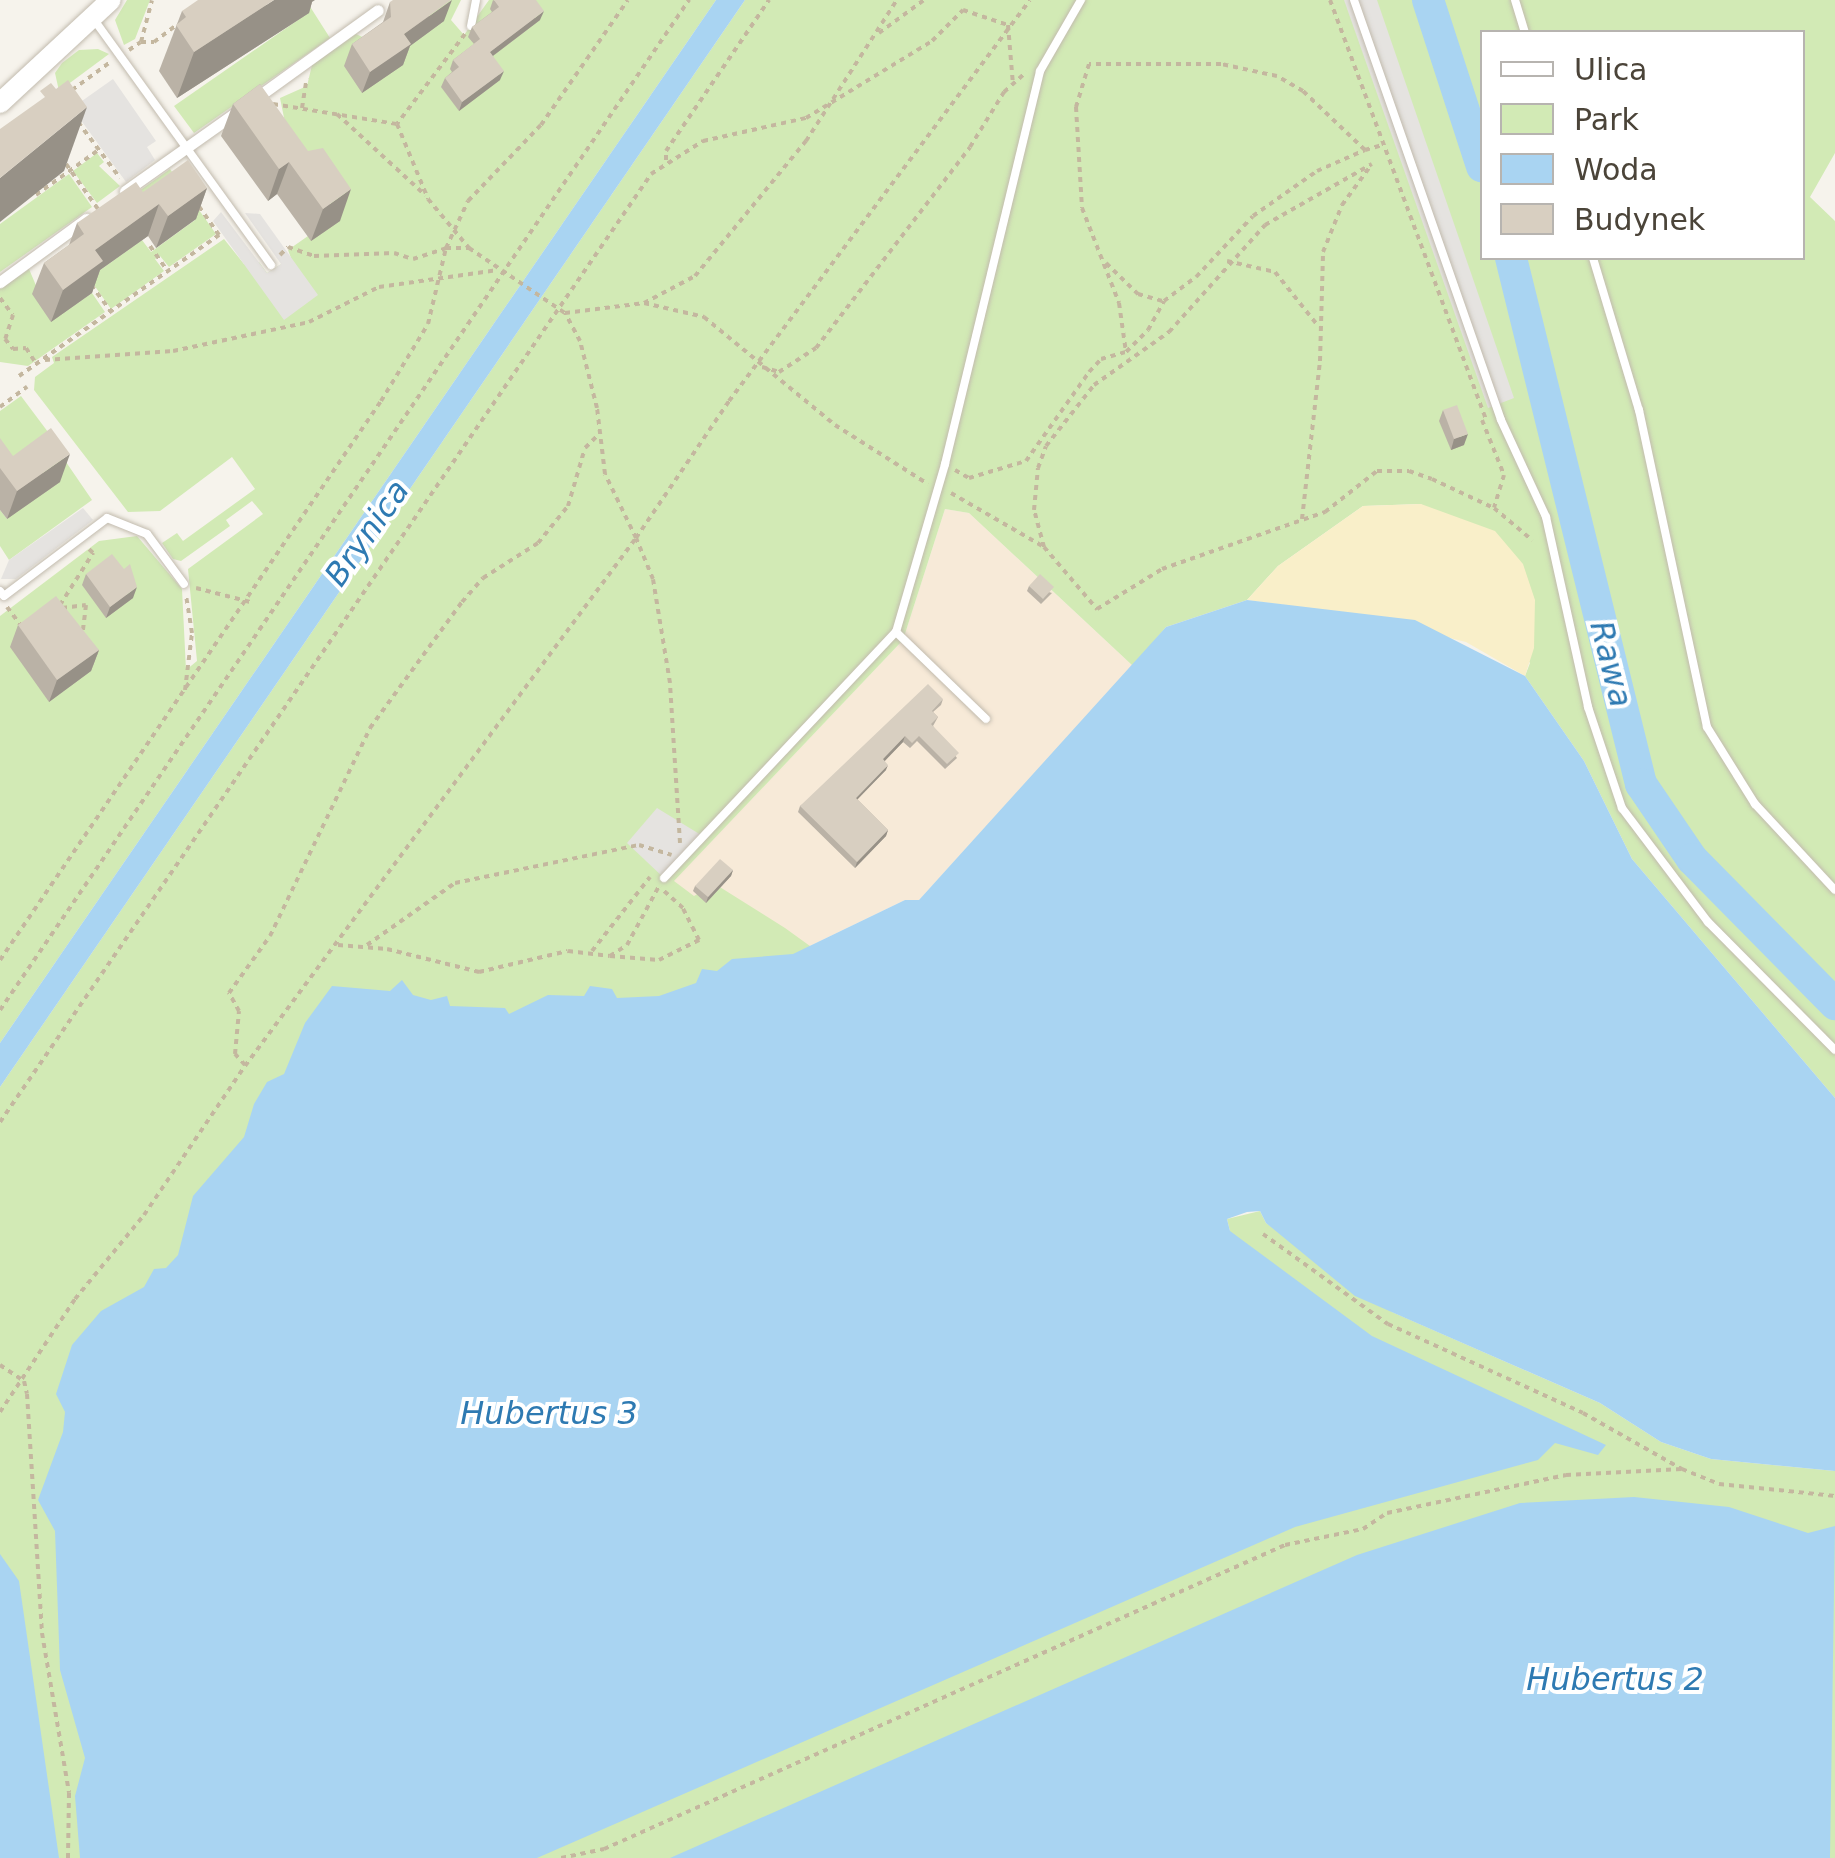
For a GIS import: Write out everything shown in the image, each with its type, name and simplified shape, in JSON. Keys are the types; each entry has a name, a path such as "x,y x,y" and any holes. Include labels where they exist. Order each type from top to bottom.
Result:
{"street":[{"path":"0,104 111,0"},
{"path":"111,202 375,5"},
{"path":"0,282 97,208"}],"lane":[{"path":"471,26 476,0"},
{"path":"662,882 896,632 945,464 1040,71 1080,0"},
{"path":"1354,0 1501,420 1519,447 1558,552 1588,707 1622,808 1708,922 1835,1050"},
{"path":"1516,0 1524,30"},
{"path":"92,18 271,264"},
{"path":"1594,260 1639,410 1706,726 1755,804 1835,890"},
{"path":"0,591 4,596 107,518 147,534 184,584"},
{"path":"896,632 986,719"}],"path":[{"path":"140,42 152,0"},
{"path":"0,960 250,602 428,324 442,281 446,248 468,201 541,125 628,0"},
{"path":"0,1010 689,0"},
{"path":"666,160 666,151 769,0"},
{"path":"644,303 695,276 806,141 825,105 897,0"},
{"path":"875,36 924,0"},
{"path":"0,1412 24,1382 75,1298 144,1215 245,1066 1030,0"},
{"path":"1330,0 1504,475 1494,508"},
{"path":"0,1122 666,160 703,142 806,118 932,42 959,11 997,16 1008,25 1012,84"},
{"path":"61,98 121,54 181,21 190,34"},
{"path":"397,124 471,26"},
{"path":"167,32 176,44"},
{"path":"448,59 455,65"},
{"path":"1126,352 1119,302 1082,208 1076,107 1089,64 1184,61 1278,76 1365,150"},
{"path":"758,366 779,372 816,348 1012,84 1023,73 1040,71"},
{"path":"302,108 305,86"},
{"path":"280,105 397,124"},
{"path":"336,113 428,199 469,248 560,311 580,341 605,474 653,580 670,683 681,858"},
{"path":"75,117 128,188"},
{"path":"397,124 428,199"},
{"path":"945,464 968,478 1026,461 1089,372 1101,360 1126,352 1148,330 1164,301 1277,195 1382,145"},
{"path":"36,194 98,150"},
{"path":"58,154 97,208"},
{"path":"1044,547 1034,510 1046,446 1094,385 1170,332 1227,261 1287,209 1372,164 1326,240 1302,520"},
{"path":"19,376 219,235 188,191"},
{"path":"150,246 168,272"},
{"path":"271,264 288,247 314,256 394,253 413,260 446,248 469,248"},
{"path":"1102,260 1138,294 1164,301"},
{"path":"1227,261 1274,272 1319,327"},
{"path":"44,360 173,351 309,322 379,287 503,273"},
{"path":"91,285 112,312"},
{"path":"0,298 13,315 6,339 13,349 26,348 37,365"},
{"path":"560,311 644,303 714,322 758,366 835,425 938,488"},
{"path":"0,407 27,387"},
{"path":"1482,420 1501,420"},
{"path":"245,1066 235,1054 238,1011 229,992 270,936 370,728 472,590 538,543 568,506 585,448 598,434"},
{"path":"948,492 1044,547 1097,609 1162,568 1325,512 1377,472 1392,469 1494,508 1532,540"},
{"path":"80,539 104,566"},
{"path":"83,636 88,604 58,609 93,553"},
{"path":"185,693 192,633 184,584 250,602"},
{"path":"1,599 26,632"},
{"path":"366,946 455,883 639,845 681,858"},
{"path":"661,860 681,858"},
{"path":"590,953 653,873"},
{"path":"336,945 366,946 479,972 568,951 610,956 659,960 699,940 683,908 662,882 627,945 610,956"},
{"path":"1262,1234 1388,1324 1554,1399 1682,1469 1719,1484 1835,1496"},
{"path":"0,1365 24,1382"},
{"path":"24,1382 42,1633 69,1793 68,1858"},
{"path":"561,1858 604,1848 1285,1545 1362,1529 1387,1513 1566,1476 1682,1469"}],"shaded area":[{"path":"1344,0 1377,0 1514,398 1488,408"},
{"path":"113,79 156,141 147,147 155,160 126,182 72,108"},
{"path":"221,212 267,273 281,264 245,213 260,214 318,295 284,320 213,221"},
{"path":"83,508 93,520 16,579 1,579 9,560"},
{"path":"945,509 969,513 1133,666 919,900 905,900 793,954 667,888 903,640"},
{"path":"657,808 701,835 664,878 627,843"}],"green space":[{"path":"127,0 150,0 135,39 124,45 115,20"},
{"path":"429,0 461,0 451,20 464,35 489,0 716,0 0,1043 0,616 99,541 137,536 182,589 186,670 197,661 188,569 263,514 252,501 226,520 230,526 181,561 173,559 162,543 177,533 183,541 255,489 232,457 160,511 128,512 34,390 35,377 54,363 52,357 224,239 244,264 259,262 267,273 291,258 288,250 308,236 280,98 307,86 312,65 356,34 394,52"},
{"path":"745,0 1425,0 1480,176 1480,260 1507,260 1527,325 1640,791 1658,826 1717,898 1835,1014 1835,1098 1632,859 1584,761 1525,676 1530,663 1421,504 1363,506 1278,566 1247,600 1166,627 1133,666 969,513 945,509 903,640 674,881 694,896 715,884 785,928 1118,1168 1230,1231 1227,1219 1260,1211 1266,1223 1392,1312 1600,1403 1661,1442 1711,1459 1835,1471 1835,1858 0,1858 0,1087"},
{"path":"1432,0 1835,0 1835,153 1810,197 1835,221 1835,998 1730,893 1673,828 1647,783 1543,343 1517,260 1805,260 1805,30 1480,30 1480,149"},
{"path":"309,5 330,38 194,133 174,106 308,13"},
{"path":"98,49 109,54 59,91 55,73 62,63 79,50"},
{"path":"97,153 104,162 99,166 120,186 97,203 73,171"},
{"path":"170,169 216,234 169,267 160,256 155,259 164,271 111,309 89,278 142,240 151,252 195,220 139,191"},
{"path":"69,174 92,207 0,272 0,224"},
{"path":"29,269 51,321 92,293 105,312 28,366 0,362 0,289"},
{"path":"21,396 51,436 0,472 0,411"},
{"path":"53,443 92,500 9,560 0,546 0,510 7,519"}],"sand":[{"path":"1421,504 1495,531 1523,564 1535,600 1534,648 1525,676 1466,642 1351,614 1247,600 1278,566 1363,506"}],"water":[{"name":"Brynica","path":"716,0 745,0 0,1087 0,1043"},
{"name":"Hubertus 3","path":"1247,600 1415,620 1525,676 1584,761 1632,859 1835,1098 1835,1471 1711,1459 1661,1442 1600,1403 1355,1296 1266,1223 1260,1211 1247,1212 1227,1219 1230,1231 1372,1336 1606,1445 1598,1455 1555,1443 1538,1460 1295,1527 537,1858 80,1858 75,1796 85,1758 60,1670 55,1531 38,1500 63,1432 65,1412 56,1394 72,1345 101,1311 144,1287 154,1269 166,1268 178,1255 193,1196 244,1137 254,1104 267,1082 284,1074 305,1023 332,986 390,991 402,980 413,995 431,1000 447,996 450,1006 505,1008 509,1014 548,995 584,996 590,986 612,989 617,998 659,996 696,983 702,969 717,971 732,959 793,954 905,900 919,900 1166,627"},
{"name":"Hubertus 2","path":"1634,1497 1729,1507 1808,1533 1835,1526 1830,1858 670,1858 1357,1555 1520,1503"},
{"path":"0,1554 19,1581 59,1858 0,1858"}],"building":[{"path":"198,0 274,0 194,52 176,25 186,17 182,11"},
{"path":"393,0 451,0 404,34 411,44 370,72 352,44 391,17"},
{"path":"494,0 536,0 544,11 490,52 504,71 462,102 445,78 459,67 453,60 480,39 472,27 499,7"},
{"path":"68,80 87,107 0,178 0,129 45,97 40,91 51,83 56,89"},
{"path":"260,84 308,151 323,148 351,189 323,209 289,162 279,169 233,104"},
{"path":"188,160 207,188 168,216 159,204 95,250 103,261 63,290 44,263 84,234 77,223 136,182 143,192"},
{"path":"1457,405 1468,434 1454,439 1443,410"},
{"path":"51,428 70,454 17,491 0,468 0,438 13,456"},
{"path":"112,554 124,569 130,564 137,587 110,607 86,574"},
{"path":"1040,574 1054,587 1043,599 1029,586"},
{"path":"56,596 99,650 57,680 18,625"},
{"path":"928,684 943,699 932,711 938,717 931,724 959,753 947,764 919,736 912,743 905,736 883,759 888,765 856,798 888,830 857,862 800,806"},
{"path":"720,859 733,870 708,897 695,886"}],"waterway":[{"name":"Rawa","path":"1428,0 1480,160"},
{"name":"Rawa","path":"1511,260 1641,784 1692,859 1835,1004"}]}
